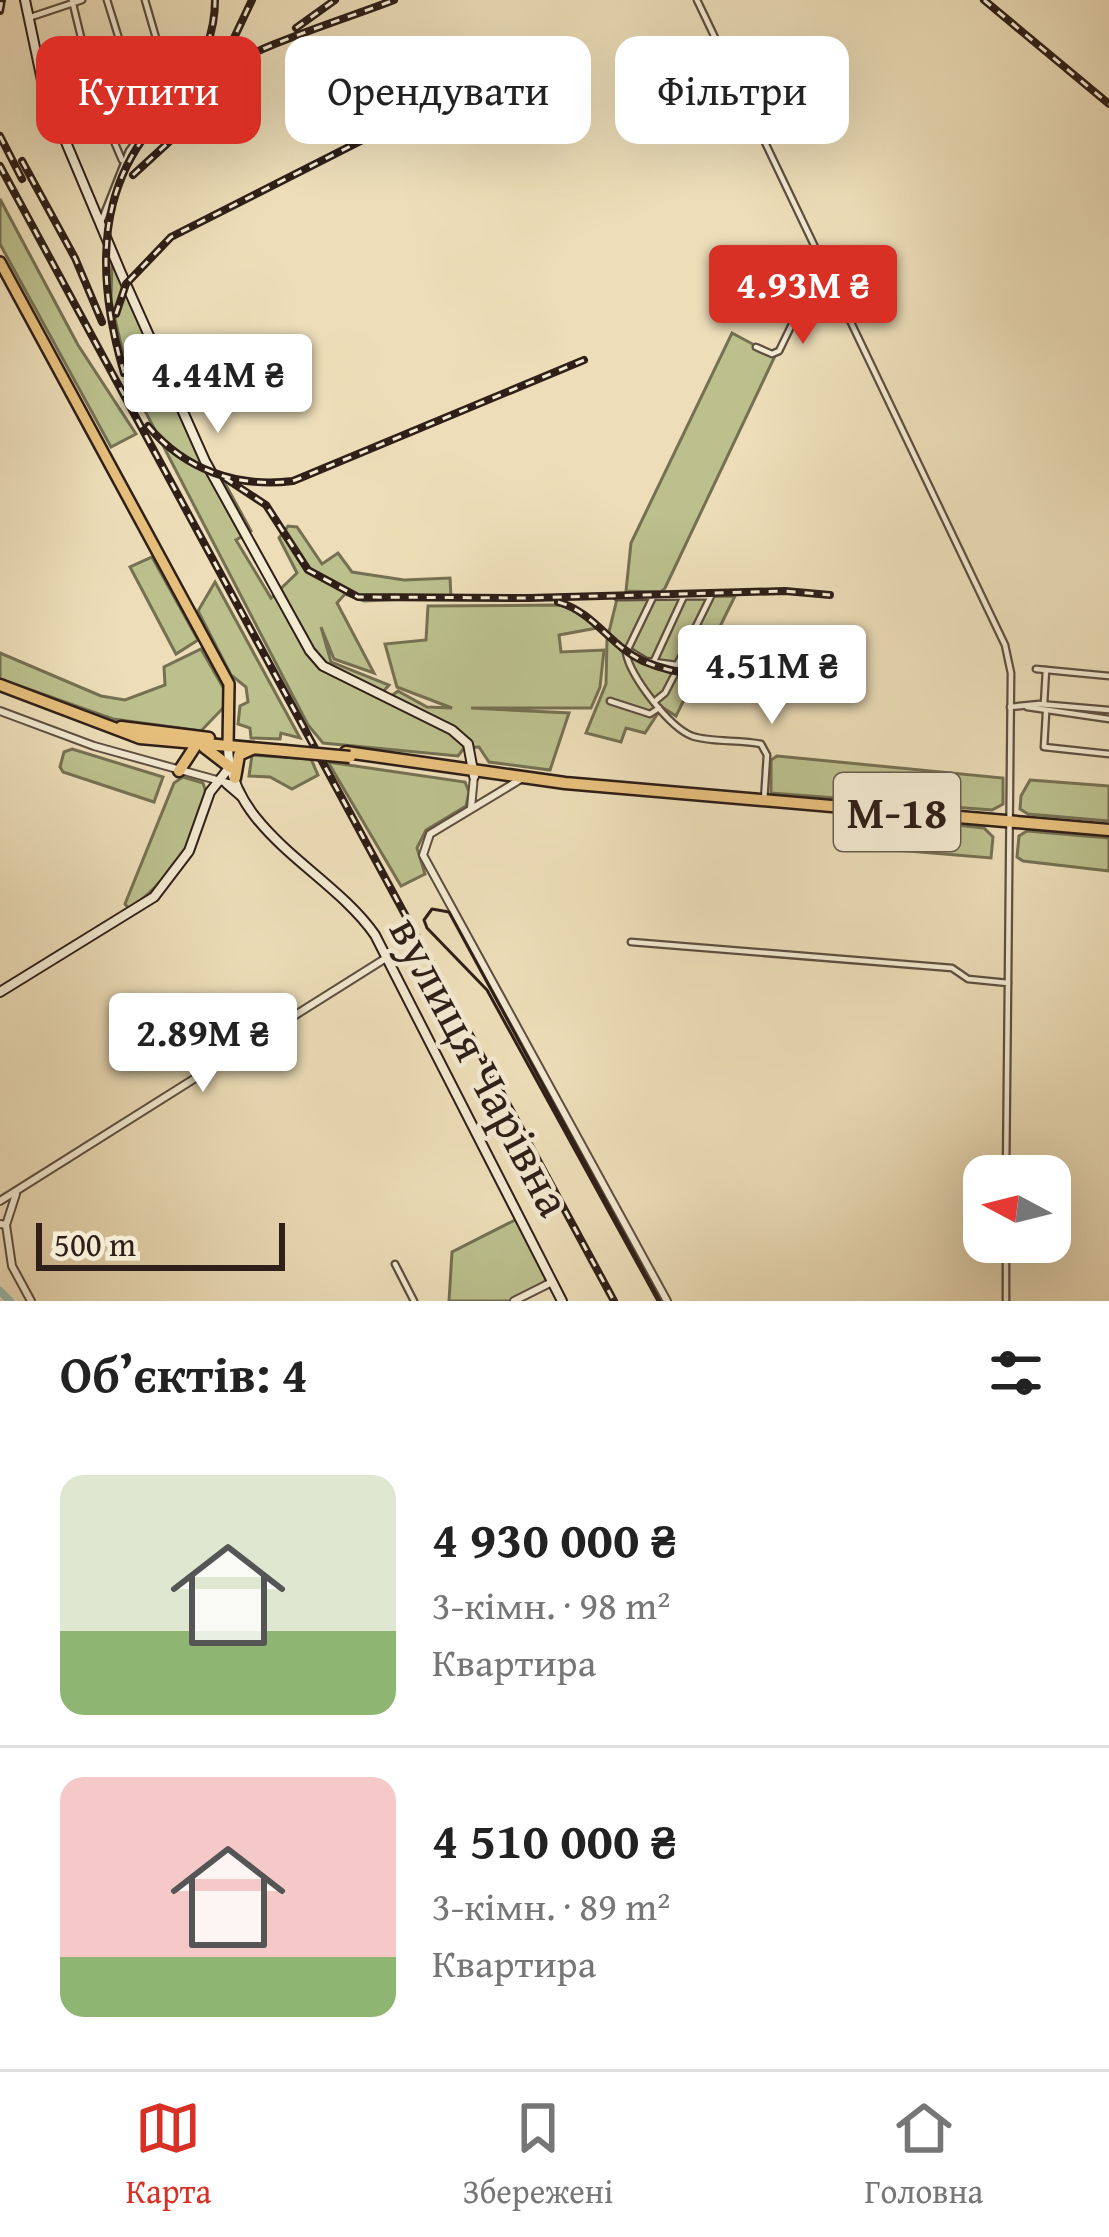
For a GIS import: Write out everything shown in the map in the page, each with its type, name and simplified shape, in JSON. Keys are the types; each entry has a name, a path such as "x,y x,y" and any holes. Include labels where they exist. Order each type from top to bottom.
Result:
{"highway":[{"name":"М-18","path":"0,685 125,734 199,745 285,748"},
{"name":"М-18","path":"115,728 522,778 1109,830"},
{"path":"169,742 182,748 182,765"},
{"path":"182,765 199,745 229,779 239,755 252,748"}],"main road":[{"path":"26,0 44,90 100,224 205,461 310,651 323,666 452,730 468,745 474,772"},
{"path":"0,262 229,684 229,779 189,851 154,897 0,992"},
{"name":"вулиця Чарівна","path":"229,779 289,851 341,893 386,958 562,1301"}],"street":[{"path":"28,15 82,0"},
{"path":"107,0 118,36"},
{"path":"145,0 156,36"},
{"path":"697,0 984,593 1009,658 1006,1155"},
{"path":"73,2 96,99 125,151"},
{"path":"100,224 131,144"},
{"path":"756,347 772,354 778,350 815,278 826,268"},
{"path":"653,661 684,596"},
{"path":"616,597 711,596 677,665 646,661 628,650"},
{"path":"653,597 626,660 657,705 692,736 761,744 767,755 764,801"},
{"path":"1036,669 1109,676"},
{"path":"610,701 650,714 676,670"},
{"path":"1044,704 1046,670"},
{"path":"1010,707 1044,704 1109,710"},
{"path":"1027,706 1109,719"},
{"path":"0,711 229,779"},
{"path":"1046,712 1044,747 1109,754"},
{"path":"470,812 474,772"},
{"path":"522,778 427,838 423,846 427,866 667,1301"},
{"path":"631,942 952,968 968,979 1009,983"},
{"path":"0,1202 386,958"},
{"path":"17,1191 3,1225 12,1266 31,1301"},
{"path":"1006,1263 1006,1301"},
{"path":"395,1264 414,1301"},
{"path":"514,1301 552,1282"}],"green space":[{"path":"0,199 78,345 136,434 111,447 0,244"},
{"path":"112,259 215,479 222,478 251,531 236,540 271,598 297,573 279,538 288,526 297,527 322,564 338,553 352,572 404,580 450,578 451,597 364,601 345,594 337,603 374,673 334,659 321,627 331,662 389,685 382,693 390,697 398,691 427,707 452,708 397,687 385,644 426,640 428,606 560,605 578,611 597,628 559,635 561,652 604,650 600,687 591,708 471,708 569,713 550,770 489,762 479,747 464,748 458,756 323,743 308,725 129,380 111,301"},
{"path":"732,333 775,356 665,588 661,592 626,591 631,543"},
{"path":"152,557 198,640 176,654 130,567"},
{"path":"215,582 300,738 281,733 280,739 251,738 250,728 238,724 240,706 248,702 246,687 231,675 198,611"},
{"path":"735,596 676,716 662,707 645,733 626,728 621,742 586,733 606,684 607,640 617,599"},
{"path":"201,649 224,689 224,707 201,731 113,719 0,679 0,653 101,696 125,700 165,685 164,667"},
{"path":"72,749 163,777 154,802 63,772 64,752"},
{"path":"252,755 311,759 318,775 292,789 270,777 249,776"},
{"path":"777,756 1003,778 1003,804 992,810 771,793 771,760"},
{"path":"328,762 465,782 466,806 426,830 417,848 425,874 401,886"},
{"path":"183,777 203,783 203,816 170,871 129,909 125,904 174,783"},
{"path":"1030,780 1109,786 1109,821 1028,814 1020,809"},
{"path":"891,818 984,828 993,837 991,858 885,849 885,823"},
{"path":"1027,831 1109,838 1109,871 1023,861 1017,857 1019,836"},
{"path":"517,1219 546,1278 544,1283 510,1301 449,1301 452,1252"}],"waterway":[{"path":"0,1291 10,1301"}],"tram line":[{"path":"658,1301 487,990 427,928 424,920 432,909 449,912 660,1301"}],"railway":[{"path":"0,11 2,0"},
{"path":"210,36 215,0"},
{"path":"235,36 252,0"},
{"path":"296,28 335,0"},
{"path":"124,373 107,285 107,244 113,204 126,168 147,134 176,102 233,63 394,0"},
{"path":"984,0 1109,104"},
{"path":"0,136 22,179"},
{"path":"133,175 167,144"},
{"path":"116,314 126,284 171,237 355,144"},
{"path":"22,161 75,258 102,322"},
{"path":"0,166 614,1301"},
{"path":"148,426 178,454 213,473 252,482 293,481 584,360"},
{"path":"225,478 266,505 308,570 358,597 785,591 830,595"},
{"path":"558,602 582,613 631,655 664,668 708,676 822,681"}]}
